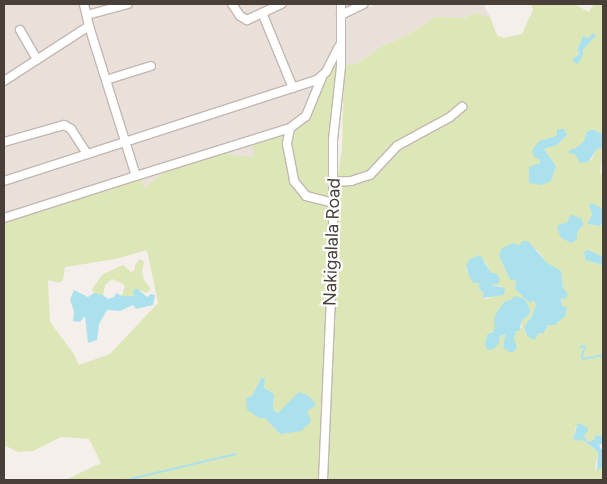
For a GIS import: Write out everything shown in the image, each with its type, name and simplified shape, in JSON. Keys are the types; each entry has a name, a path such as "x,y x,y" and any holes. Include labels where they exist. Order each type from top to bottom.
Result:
{"street":[{"path":"84,4 89,26 136,176"},
{"path":"87,15 128,4"},
{"path":"232,4 240,16 247,20 282,4"},
{"name":"Nakigalala Road","path":"323,480 334,203 333,140 341,66 341,4"},
{"path":"341,15 364,4"},
{"path":"263,14 293,88"},
{"path":"4,81 89,26"},
{"path":"20,30 37,60"},
{"path":"4,218 290,128 306,116 322,77 340,46"},
{"path":"106,80 151,66"},
{"path":"4,181 322,77"},
{"path":"334,182 351,181 370,175 397,146 450,117 462,107"},
{"path":"4,142 64,125 71,129 87,154"},
{"path":"290,128 287,144 294,182 306,196 334,203"}],"shaded area":[{"path":"4,4 368,4 343,16 336,103 255,157 227,154 199,156 164,172 144,189 141,177 4,216"},
{"path":"378,4 487,4 484,6 490,17 475,13 465,18 435,17 406,36 382,46 358,63 344,66 342,45 346,18 349,13"}],"green space":[{"path":"531,4 574,4 589,12 594,4 603,4 603,134 591,129 586,133 585,140 576,148 569,150 569,154 575,154 591,160 597,149 603,148 600,175 603,172 603,212 592,203 589,204 592,215 587,224 600,226 603,222 603,257 592,252 584,252 585,260 600,264 603,267 603,436 595,435 595,439 588,442 576,426 573,439 582,439 598,452 595,470 603,466 603,480 327,480 337,216 334,205 324,335 319,480 65,480 101,463 89,439 61,437 33,451 18,452 6,446 4,449 4,220 141,177 144,188 164,172 199,156 227,154 255,157 250,138 292,125 316,104 326,75 338,57 335,195 342,149 344,66 358,63 382,46 406,36 435,17 465,18 475,13 490,17 497,35 504,38 522,34 533,10","holes":["583,36 588,39 583,55 575,57 580,52 577,50","567,135 557,145 544,149 556,166 551,181 529,179 530,173 540,163 539,141","568,222 583,225 577,233 561,238 559,230","514,243 520,247 537,250 546,262 561,272 563,288 558,323 548,325 544,333 527,336 524,327 532,316 536,305 534,299 530,302 519,292 516,280 510,280 499,255","147,250 158,303 110,354 79,365 73,353 50,322 48,280 59,283 63,280 65,267 116,259","485,261 491,273 492,285 501,286 497,295 486,299 482,298 484,293 479,283 467,271 466,266","512,299 525,299 531,312 521,322 522,328 516,331 514,339 503,348 505,334 500,336 499,343 490,332 494,331 504,302","264,377 264,389 274,401 273,409 279,413 299,393 280,434 246,398 252,396 261,378"]},
{"path":"140,259 144,262 142,271 144,280 151,289 146,293 133,289 135,296 122,296 125,285 112,279 105,285 103,295 94,294 92,289 103,274 123,265 131,272 135,270 135,265"}],"water":[{"path":"593,33 596,35 583,50 583,55 578,64 572,61 580,52 577,50 583,36 588,38"},
{"path":"557,129 564,129 567,135 557,145 544,149 556,166 551,181 541,185 529,183 529,167 540,163 540,160 534,157 532,150 539,141 557,136"},
{"path":"591,129 603,134 603,148 597,149 588,162 580,163 575,154 569,154 569,150 576,148 584,141 586,133"},
{"path":"592,203 603,209 603,222 600,226 587,224 592,215 589,204"},
{"path":"572,215 582,219 583,225 577,233 577,239 572,243 561,238 557,228 558,225 568,222 569,216"},
{"path":"522,241 528,241 546,262 561,271 563,288 568,294 566,298 561,299 562,306 567,307 565,316 555,325 548,325 544,333 538,334 534,340 527,336 524,327 532,316 536,305 534,300 530,303 515,289 516,280 510,280 499,255 502,248 514,243 520,246"},
{"path":"588,250 603,257 603,267 600,264 585,260 584,252"},
{"path":"480,255 491,273 496,273 500,279 497,285 492,283 492,285 505,288 504,295 482,298 484,293 479,289 479,283 474,283 470,278 466,266 470,259"},
{"path":"133,289 138,289 147,297 151,294 155,295 153,305 136,309 133,305 120,311 107,310 99,324 97,340 88,343 85,316 80,322 73,321 74,311 70,300 74,290 88,297 94,293 103,295 108,299 114,297 116,293 122,296 134,296"},
{"path":"515,296 525,299 531,312 521,322 520,331 516,331 514,339 517,348 512,353 503,348 505,334 500,336 499,343 494,349 487,350 485,344 487,335 494,331 495,315 504,302"},
{"path":"265,377 264,388 274,394 273,409 278,413 299,392 309,396 316,405 307,411 311,422 301,431 280,434 265,418 259,418 247,410 246,398 252,396 261,378"},
{"path":"578,423 587,427 588,431 584,436 588,442 595,439 595,435 603,436 603,444 599,445 601,449 603,448 603,466 597,471 598,452 582,439 579,441 573,439"}],"waterway":[{"path":"580,347 585,346 582,355 583,359 603,355"},
{"path":"126,480 236,454"}]}
